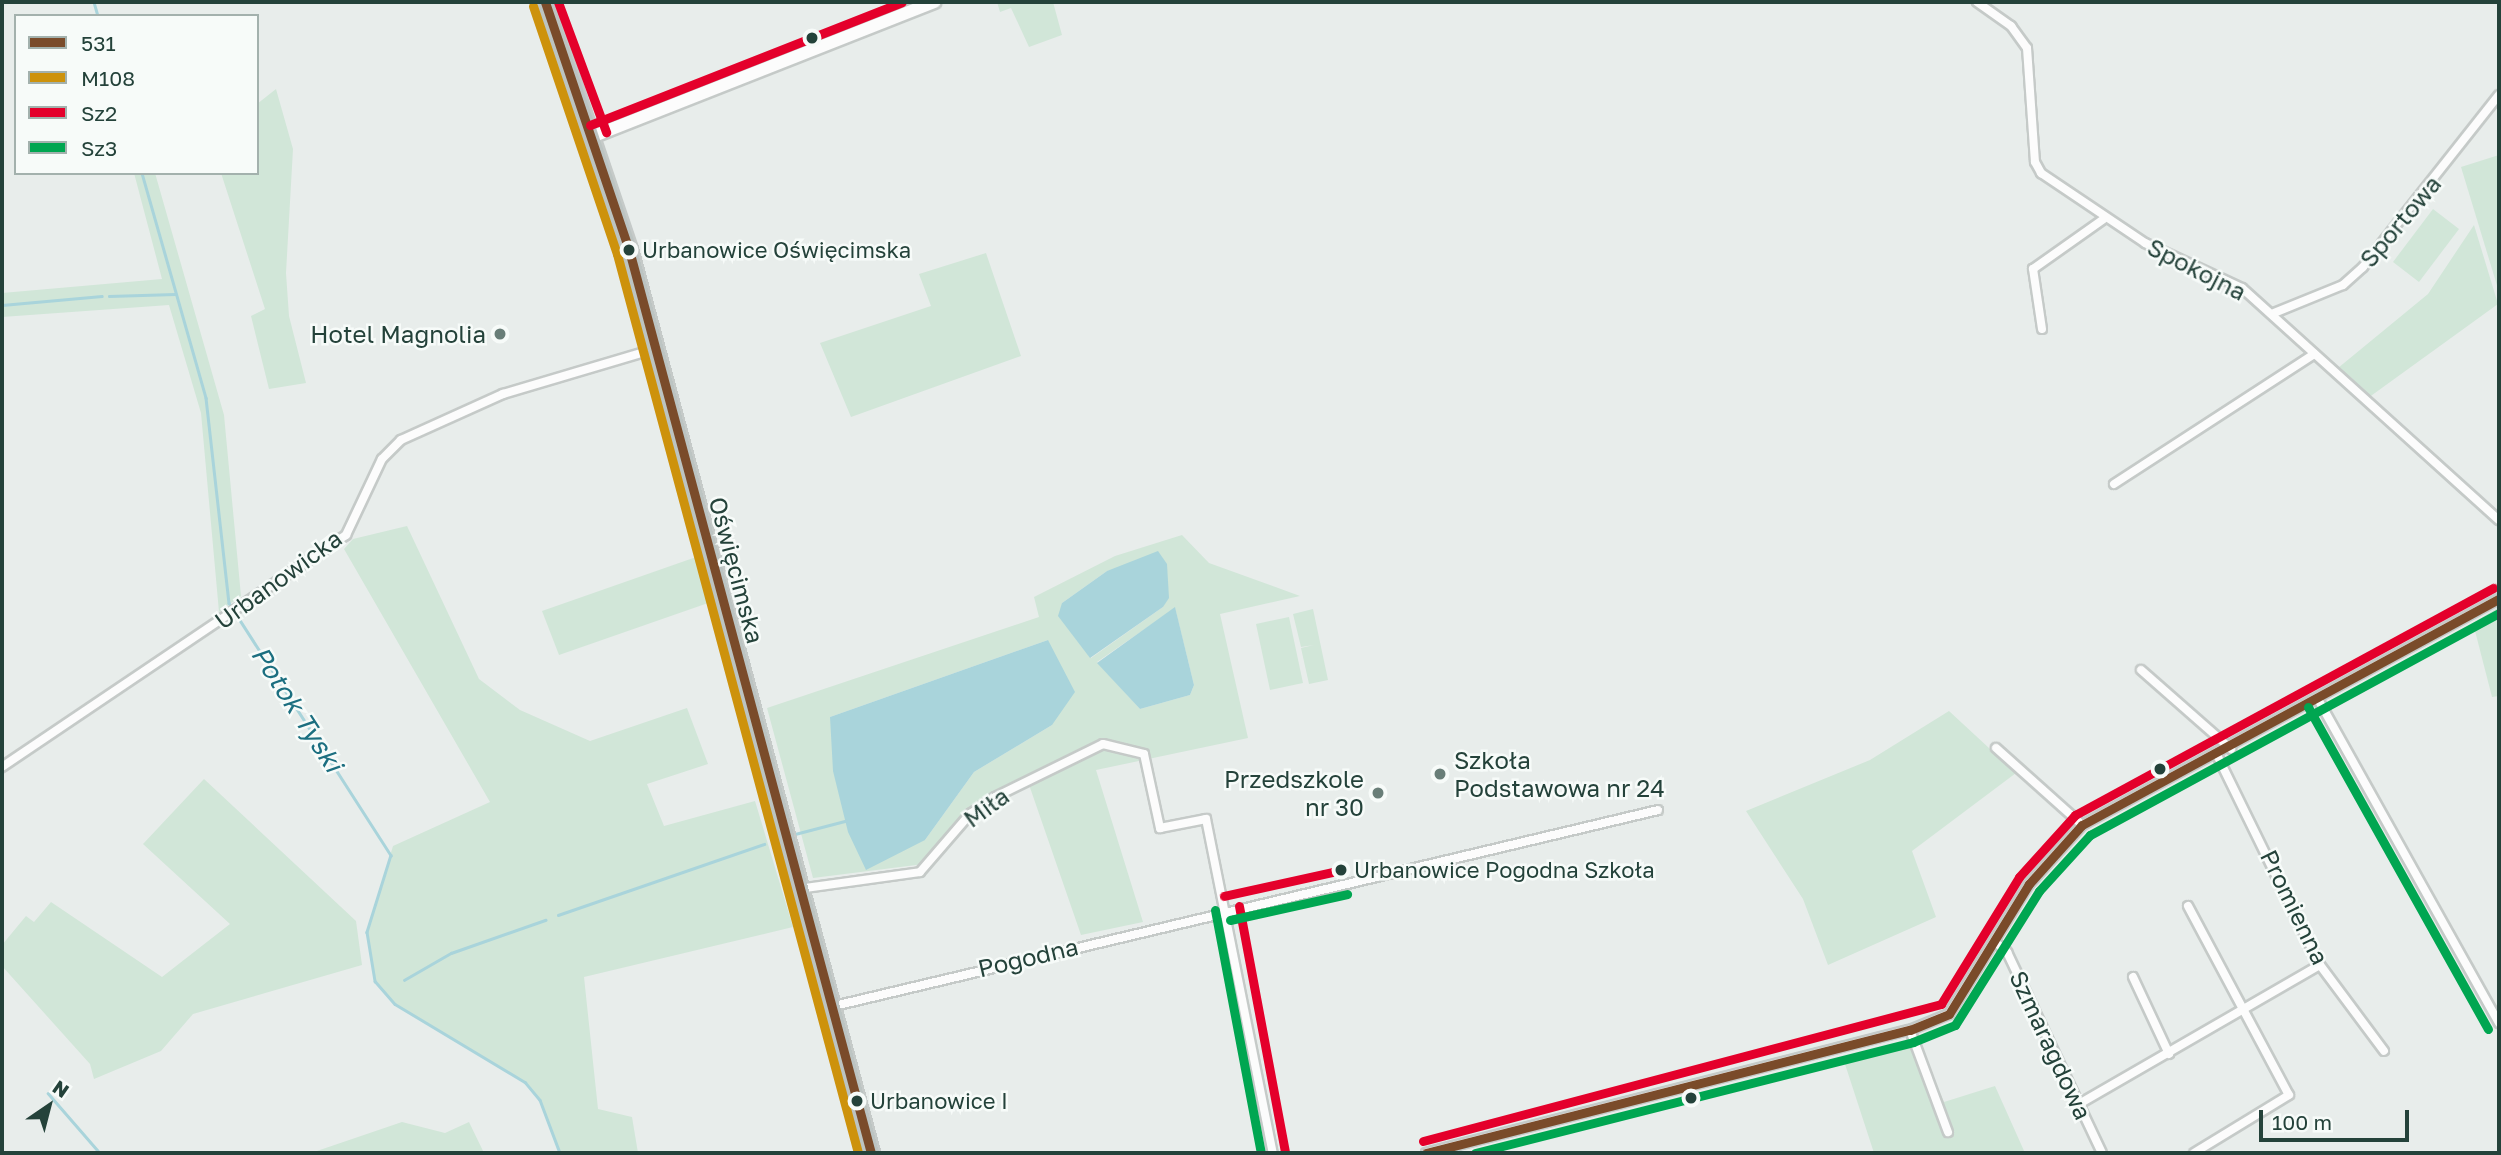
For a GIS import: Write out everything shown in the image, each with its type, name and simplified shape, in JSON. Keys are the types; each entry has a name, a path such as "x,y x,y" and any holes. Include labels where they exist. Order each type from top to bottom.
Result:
{"highway":[{"name":"Oświęcimska","path":"545,2 594,136 655,349 828,1007 871,1153"}],"street":[{"path":"594,136 935,2"},
{"name":"Spokojna","path":"1977,2 2011,26 2027,48 2035,162 2104,219 2242,288 2274,313 2314,354 2499,520"},
{"name":"Sportowa","path":"2274,313 2343,285 2363,267 2499,95"},
{"path":"2042,329 2033,269 2104,219"},
{"name":"Urbanowicka","path":"2,767 346,535 382,459 401,440 503,394 655,349"},
{"path":"2114,484 2314,354"},
{"path":"1426,1153 1910,1030 1949,1014 2042,866 2082,825 2231,749 2499,599"},
{"path":"2141,670 2231,749"},
{"path":"2319,701 2499,1023"},
{"name":"Miła","path":"797,889 920,872 970,814 995,797 1103,744 1144,754 1160,828 1206,819 1227,908"},
{"path":"1996,748 2082,825"},
{"name":"Promienna","path":"2217,755 2320,965 2384,1051"},
{"name":"Pogodna","path":"828,1007 1227,908 1658,810"},
{"path":"2188,906 2240,1014 2289,1095 2194,1153"},
{"path":"1227,908 1273,1153"},
{"name":"Szmaragdowa","path":"1995,942 2007,952 2102,1153"},
{"path":"2078,1104 2240,1014 2320,965"},
{"path":"2133,977 2169,1054"},
{"path":"1910,1030 1948,1132"}],"green space":[{"path":"997,2 1053,2 1062,35 1029,47 1011,8 1000,12"},
{"path":"276,89 293,149 286,273 289,316 306,383 269,389 251,316 265,309 222,175 259,175 259,102"},
{"path":"2499,155 2499,292 2461,167"},
{"path":"135,175 156,175 224,415 241,596 219,612 201,413 169,305 2,317 2,293 162,279"},
{"path":"2433,209 2459,229 2419,282 2393,262"},
{"path":"2474,225 2498,304 2368,398 2338,368 2428,294"},
{"path":"986,253 1021,356 851,417 820,343 931,306 919,274"},
{"path":"407,526 479,679 520,710 590,741 687,708 708,764 647,784 664,826 755,801 793,927 584,977 598,1109 632,1117 638,1153 560,1153 540,1100 525,1082 395,1004 375,981 367,932 393,846 490,802 344,549 353,539"},
{"path":"1182,535 1209,563 1300,596 1220,614 1248,738 1096,770 1143,922 1081,935 1026,776 961,816 924,864 813,878 767,708 1039,617 1034,597 1115,556","holes":["1123,569 1168,580 1163,607 1091,658 1062,603 1107,571","1175,608 1194,685 1190,695 1140,709 1097,662","1048,640 1052,725 974,772 925,840 830,717"]},
{"path":"699,556 711,602 559,655 542,611"},
{"path":"2499,607 2499,696 2492,697 2473,623"},
{"path":"1313,609 1328,680 1309,684 1301,648 1314,645 1301,647 1293,614"},
{"path":"1289,617 1303,683 1270,690 1256,624"},
{"path":"1949,711 2016,773 1912,851 1936,917 1828,965 1803,899 1746,811 1870,760"},
{"path":"204,779 356,921 362,965 193,1014 161,1051 94,1079 90,1064 2,966 2,945 26,916 34,922 51,902 162,977 230,924 143,844"},
{"path":"1917,1040 1944,1102 1995,1086 2025,1153 1874,1153 1843,1058"},
{"path":"402,1122 445,1133 469,1122 484,1153 311,1153"}],"water":[{"path":"1158,551 1167,564 1169,598 1163,607 1090,658 1058,616 1062,603 1107,571"},
{"path":"1175,607 1194,685 1190,695 1140,709 1097,663"},
{"path":"1048,640 1075,692 1052,725 974,772 925,840 866,870 848,832 833,771 830,717"}],"waterway":[{"name":"Potok Tyski","path":"94,2 97,14"},
{"name":"Potok Tyski","path":"143,175 206,398 229,603 391,855 367,932 375,981 395,1004 525,1082 540,1100 560,1153"},
{"path":"109,296 175,294"},
{"path":"2,305 102,296"},
{"path":"795,834 845,821"},
{"path":"558,915 764,844"},
{"path":"404,980 451,953 545,920"},
{"path":"48,1093 100,1153"}],"transit line":[{"name":"531","path":"545,2 629,250 871,1153"},
{"name":"Sz2","path":"558,2 606,132"},
{"name":"Sz2","path":"590,125 902,2"},
{"name":"M108","path":"533,6 617,254 858,1153"},
{"name":"Sz2","path":"1423,1141 1941,1004 2019,877 2075,815 2493,588"},
{"name":"531","path":"1426,1153 1910,1030 1949,1014 2029,884 2082,825 2499,599"},
{"name":"Sz3","path":"1475,1153 1913,1042 1955,1025 2039,891 2090,835 2499,613"},
{"name":"Sz3","path":"2308,707 2488,1029"},
{"name":"Sz2","path":"1224,896 1341,870"},
{"name":"Sz3","path":"1230,920 1347,894"},
{"name":"Sz2","path":"1239,906 1285,1151"},
{"name":"Sz3","path":"1215,910 1261,1153"}],"place":[{"name":"Urbanowice Oświęcimska","path":"629,250"},
{"name":"Hotel Magnolia","path":"500,334"},
{"name":"Szkoła Podstawowa nr 24","path":"1440,774"},
{"name":"Przedszkole nr 30","path":"1378,793"},
{"name":"Urbanowice Pogodna Szkoła","path":"1341,870"},
{"name":"Urbanowice I","path":"857,1101"}]}
